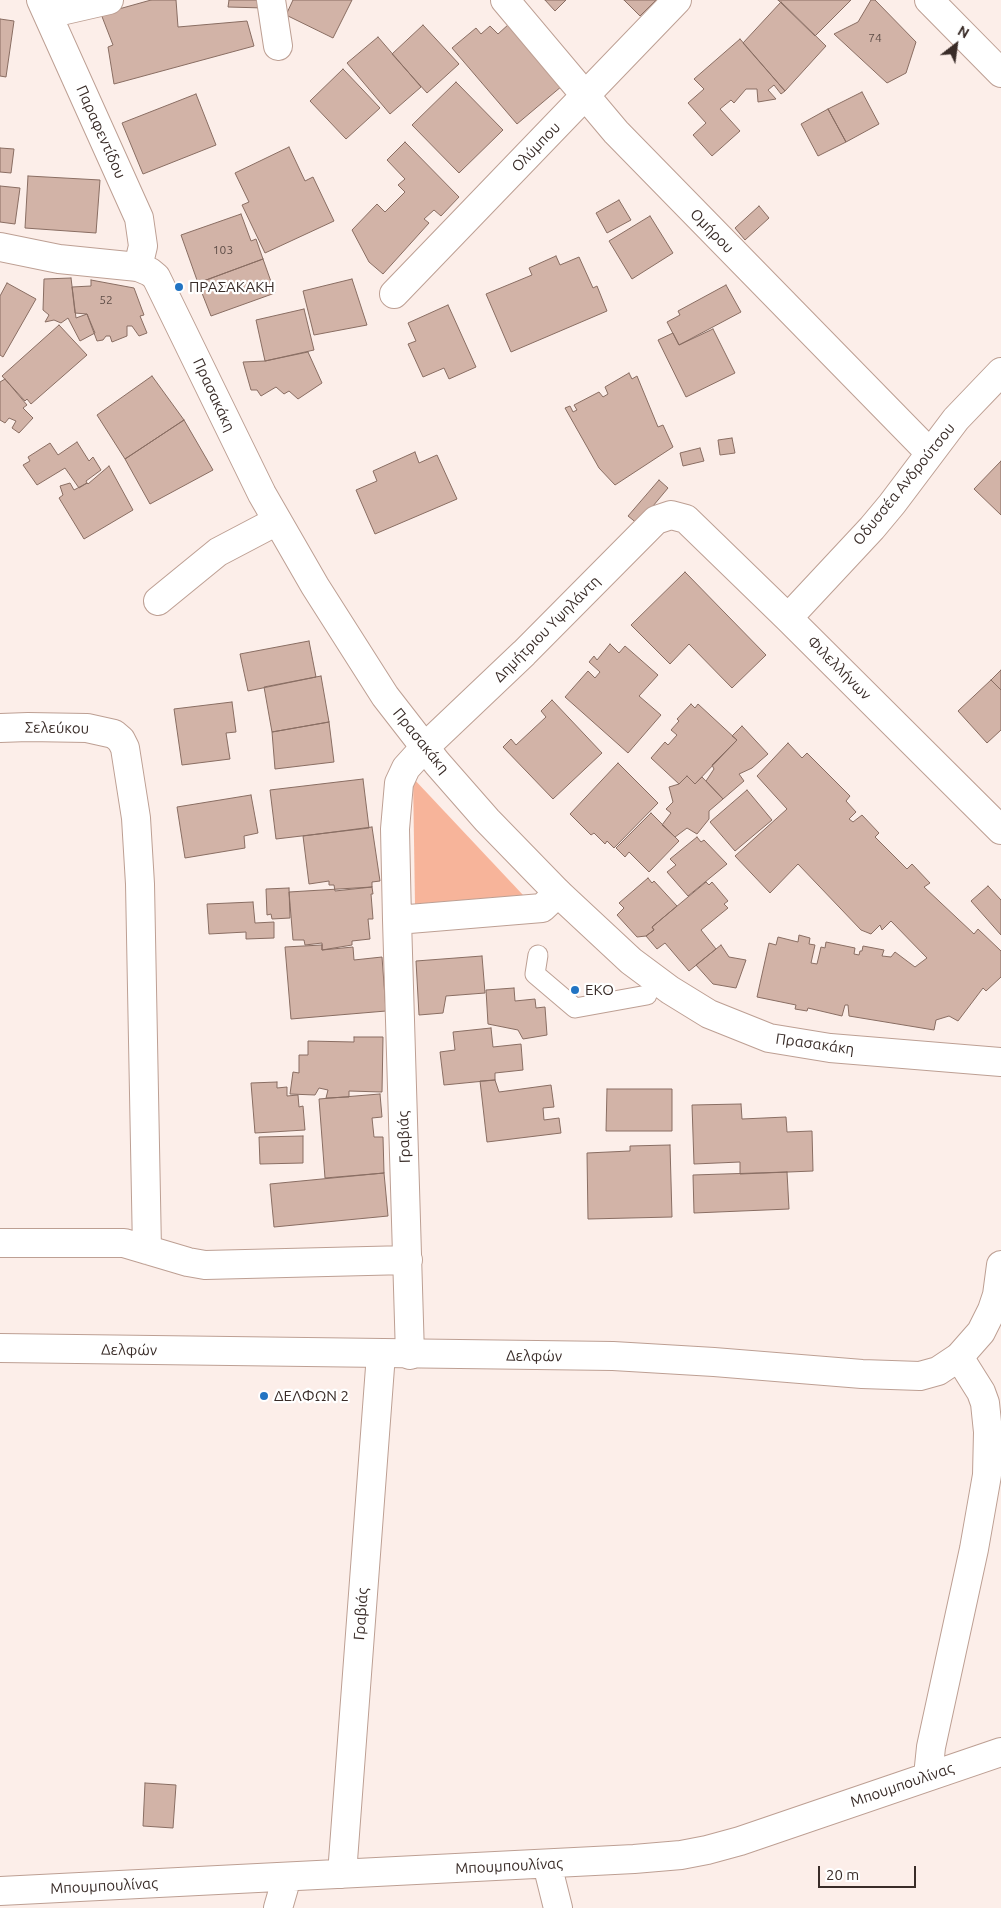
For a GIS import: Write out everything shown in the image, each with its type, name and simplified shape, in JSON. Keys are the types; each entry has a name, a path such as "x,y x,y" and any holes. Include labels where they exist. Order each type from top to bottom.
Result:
{"street":[{"path":"44,7 109,0"},
{"path":"271,0 278,46"},
{"name":"Ομήρου","path":"505,0 607,121 930,453"},
{"name":"Ολύμπου","path":"394,294 677,0"},
{"path":"929,0 1001,73"},
{"name":"Παραφεντίδου","path":"44,7 139,218 143,246 138,267"},
{"path":"0,247 59,259 138,267"},
{"name":"Πρασακάκη","path":"138,267 150,272 162,287 244,458 277,521 354,649 390,703 424,747 486,820 558,893 616,948 651,977 709,1014 769,1038 802,1045 999,1058"},
{"name":"Οδυσσέα Ανδρούτσου","path":"788,618 872,528 967,406 1001,372"},
{"name":"Φιλελλήνων","path":"671,515 686,519 1001,830"},
{"name":"Δημήτριου Υψηλάντη","path":"424,747 524,653 656,520 671,515"},
{"path":"158,601 218,552 277,521"},
{"name":"Σελεύκου","path":"0,728 37,726 87,728 109,732 118,736 125,748 136,818 140,884 147,1250"},
{"name":"Γραβιάς","path":"410,1355 395,829 399,783 406,768 424,747"},
{"path":"397,920 542,908 558,893"},
{"path":"0,1243 131,1244 205,1265 408,1260"},
{"name":"Δελφών","path":"0,1348 410,1355 613,1356 862,1374 920,1376 938,1371 959,1357 981,1332 997,1295 1001,1265"},
{"name":"Γραβιάς","path":"342,1874 381,1354"},
{"path":"928,1776 931,1747 974,1549 987,1475 988,1432 985,1403 959,1357"},
{"name":"Μπουμπουλίνας","path":"0,1891 656,1858 707,1850 740,1841 1001,1752"},
{"path":"547,1864 558,1908"},
{"path":"278,1908 287,1877"}],"lane":[{"path":"538,955 535,974 575,1008 647,995"}],"shaded area":[{"path":"413,778 523,895 415,904"}],"building":[{"path":"151,0 176,0 178,27 247,21 254,46 114,84 108,47 113,45 101,14"},
{"path":"229,0 263,0 264,8 228,7"},
{"path":"293,0 352,0 333,38 286,15"},
{"path":"545,0 566,0 555,11"},
{"path":"624,0 656,0 640,16"},
{"path":"778,0 851,0 815,36"},
{"path":"871,0 875,0 916,42 906,73 887,83 834,34 858,22"},
{"path":"781,2 826,46 785,91 743,43"},
{"path":"0,19 14,21 6,77 0,76"},
{"path":"509,24 562,86 517,124 452,48 476,28 481,34 490,26 498,34"},
{"path":"423,25 459,64 427,93 392,54"},
{"path":"378,37 421,87 390,114 347,63"},
{"path":"740,39 785,91 781,94 774,85 768,90 776,99 758,102 757,89 746,89 734,103 731,100 720,109 740,131 712,156 693,135 706,123 688,103 704,89 694,79"},
{"path":"343,69 380,108 346,139 310,101"},
{"path":"456,82 503,130 459,173 412,125"},
{"path":"862,92 879,124 846,142 828,109"},
{"path":"196,94 216,145 143,174 122,123"},
{"path":"828,109 846,142 818,156 801,124"},
{"path":"405,142 459,197 441,216 434,210 424,219 429,223 383,274 369,262 352,230 377,204 385,212 405,192 398,185 405,179 387,160"},
{"path":"289,147 305,181 313,177 334,221 265,253 242,205 249,202 235,173"},
{"path":"0,148 14,149 11,173 0,172"},
{"path":"28,176 100,180 96,233 25,228"},
{"path":"0,186 20,188 15,224 0,222"},
{"path":"619,200 631,220 607,233 596,213"},
{"path":"759,206 769,218 745,240 735,228"},
{"path":"241,214 251,241 256,239 263,259 198,283 181,235"},
{"path":"650,216 673,253 632,279 609,241"},
{"path":"556,256 560,265 579,257 593,288 597,286 607,311 511,352 486,294 532,275 529,268"},
{"path":"263,259 275,293 211,316 198,283"},
{"path":"71,278 76,318 87,314 95,333 80,341 68,318 61,323 54,320 45,322 49,315 43,310 44,279"},
{"path":"352,279 367,325 314,335 303,291"},
{"path":"91,280 134,288 144,315 140,316 147,333 139,336 132,326 127,326 127,336 112,342 110,336 106,336 103,340 97,341 87,314 75,313 72,287 91,286"},
{"path":"7,283 36,299 3,357 0,355 0,296"},
{"path":"726,285 741,312 679,345 667,322 680,315 678,311"},
{"path":"448,305 476,367 449,379 444,368 423,377 408,344 416,341 408,323"},
{"path":"304,309 314,350 265,361 256,320"},
{"path":"59,325 87,355 31,404 27,399 25,401 2,376"},
{"path":"713,329 735,373 686,397 658,340 673,333 679,345"},
{"path":"308,352 322,383 298,399 289,391 284,394 276,387 261,396 257,390 251,390 243,362 265,361"},
{"path":"629,373 632,379 637,376 658,427 663,425 673,447 615,485 599,468 565,408 570,406 573,412 577,410 574,405 599,392 603,397 608,394 605,387"},
{"path":"152,376 184,420 125,459 97,415"},
{"path":"5,379 27,405 23,408 33,418 19,433 12,428 16,421 9,418 5,423 0,420 0,382"},
{"path":"184,420 213,470 150,504 125,459"},
{"path":"732,438 735,453 720,455 718,440"},
{"path":"77,442 89,461 93,457 101,470 79,488 65,468 37,485 23,465 30,461 28,457 50,443 58,455"},
{"path":"700,448 704,461 683,466 680,453"},
{"path":"415,452 419,463 437,455 457,499 375,534 356,490 377,481 373,471"},
{"path":"1001,461 1001,515 974,489"},
{"path":"109,466 133,510 84,539 59,498 63,495 60,486 70,483 74,490 88,484"},
{"path":"659,480 668,488 638,524 628,516"},
{"path":"685,572 766,655 732,688 689,644 670,664 631,625"},
{"path":"309,641 316,677 248,691 240,654"},
{"path":"610,644 619,653 625,646 658,675 639,696 661,715 628,753 565,697 588,671 595,678 600,672 589,662 594,656 597,660"},
{"path":"1001,670 1001,690 991,680"},
{"path":"321,676 329,722 272,732 264,687"},
{"path":"991,680 1001,690 1001,730 987,743 958,711"},
{"path":"552,700 602,753 553,799 503,747 511,739 516,745 546,717 541,711"},
{"path":"232,702 236,732 226,733 230,759 182,765 174,709"},
{"path":"691,704 695,708 698,704 737,740 695,784 687,776 679,784 651,758 665,742 668,745 677,735 671,730 679,721 677,719"},
{"path":"329,722 334,762 275,769 272,732"},
{"path":"742,726 768,754 752,768 739,774 744,781 723,799 706,781 714,769 712,765 737,740 732,736"},
{"path":"788,743 802,758 807,753 850,796 846,801 856,812 849,819 853,822 862,815 879,833 875,837 907,869 912,864 930,883 924,887 974,934 978,929 1001,951 1001,977 986,991 983,988 958,1021 949,1016 936,1020 934,1030 849,1016 848,1005 845,1005 842,1016 808,1008 807,1011 795,1009 796,1005 757,997 769,943 776,945 778,937 798,942 799,935 810,938 809,944 815,945 811,963 817,964 821,947 825,948 826,942 855,948 854,954 859,955 863,946 884,950 882,956 891,957 895,952 915,967 927,958 891,921 882,930 880,925 871,934 861,930 798,864 770,893 735,856 787,809 757,776"},
{"path":"618,763 658,803 614,848 607,841 605,844 594,833 591,835 570,814"},
{"path":"687,776 695,784 702,777 723,799 709,811 709,819 697,834 687,828 675,837 662,825 671,813 666,809 673,802 669,787 679,784"},
{"path":"363,779 369,828 276,839 270,790"},
{"path":"747,790 772,820 735,851 710,822"},
{"path":"251,795 258,833 244,836 245,848 185,858 177,807"},
{"path":"651,813 679,841 649,872 629,852 625,857 616,848"},
{"path":"372,827 380,881 372,882 372,887 335,891 334,885 329,885 329,881 309,884 303,836"},
{"path":"697,837 701,842 704,840 727,864 688,896 667,872 676,865 670,859"},
{"path":"648,878 652,883 654,881 677,906 652,927 654,930 646,936 637,937 617,915 624,908 619,903"},
{"path":"706,882 709,885 712,882 728,901 724,904 728,908 701,930 716,949 689,971 665,943 657,949 646,936 654,930 652,927"},
{"path":"988,886 1001,900 1001,935 971,901"},
{"path":"372,887 373,919 368,919 370,939 352,941 352,945 322,950 322,943 305,945 304,940 293,940 289,892"},
{"path":"289,888 290,918 272,919 271,914 267,915 266,889"},
{"path":"253,902 255,923 274,922 274,938 246,939 246,932 209,934 207,904"},
{"path":"322,945 322,950 353,947 354,960 382,957 386,1011 291,1019 285,947"},
{"path":"721,945 729,957 746,960 736,988 713,984 696,965"},
{"path":"482,956 485,993 446,996 443,1013 419,1015 416,961"},
{"path":"514,988 515,1001 535,999 536,1008 545,1007 547,1035 523,1039 518,1030 488,1024 486,990"},
{"path":"491,1028 493,1047 521,1044 523,1070 495,1073 495,1080 444,1085 440,1052 455,1050 453,1032"},
{"path":"354,1037 383,1037 382,1092 349,1091 349,1097 326,1098 328,1090 319,1088 315,1095 290,1094 293,1072 299,1073 299,1055 308,1055 308,1041 354,1042"},
{"path":"495,1080 499,1092 551,1085 554,1107 543,1108 544,1120 559,1118 561,1133 487,1142 480,1081"},
{"path":"277,1082 277,1088 287,1087 287,1096 298,1095 299,1107 303,1106 305,1130 255,1133 251,1083"},
{"path":"607,1089 672,1089 672,1131 606,1131"},
{"path":"380,1094 382,1117 372,1118 374,1137 383,1137 384,1173 325,1178 319,1099"},
{"path":"741,1104 742,1119 786,1117 787,1132 812,1131 813,1171 740,1174 740,1162 694,1164 692,1105"},
{"path":"303,1136 303,1163 260,1164 259,1137"},
{"path":"670,1145 672,1217 588,1219 587,1153 630,1151 630,1146"},
{"path":"787,1172 789,1209 694,1213 693,1175"},
{"path":"384,1173 388,1216 274,1227 270,1184"},
{"path":"145,1783 176,1785 173,1828 143,1826"}],"place":[{"name":"ΠΡΑΣΑΚΑΚΗ","path":"179,287"},
{"name":"EKO","path":"575,990"},
{"name":"ΔΕΛΦΩΝ 2","path":"264,1396"}]}
